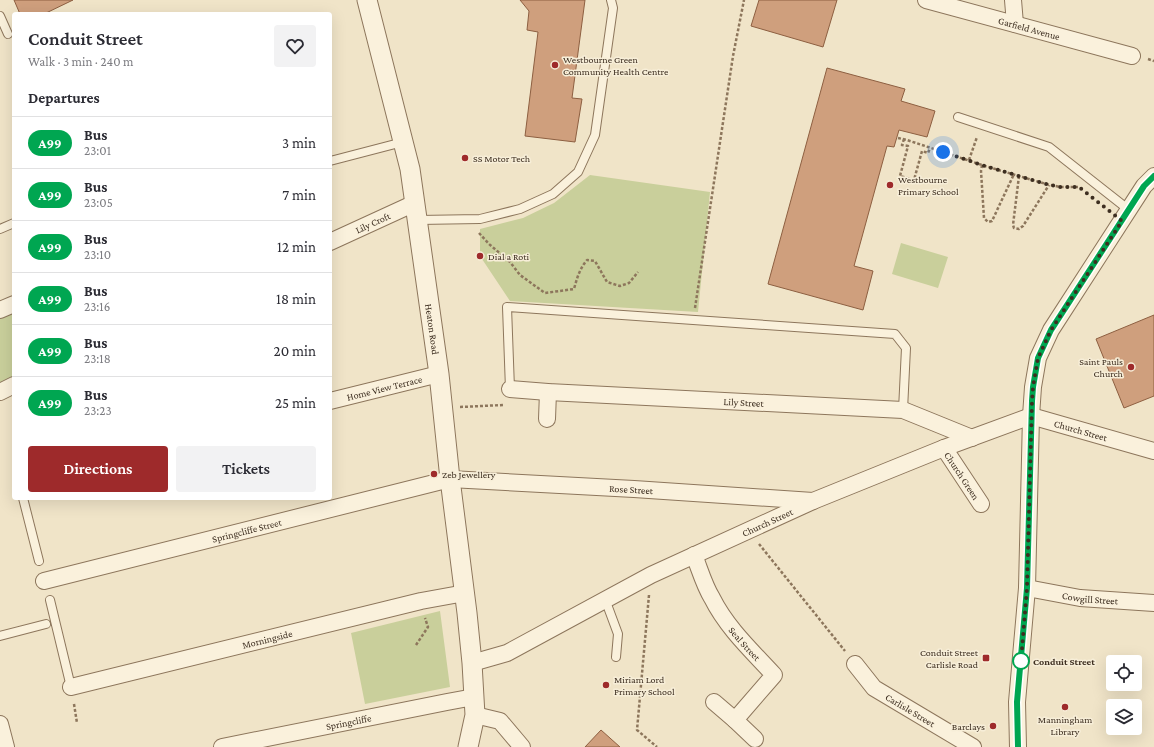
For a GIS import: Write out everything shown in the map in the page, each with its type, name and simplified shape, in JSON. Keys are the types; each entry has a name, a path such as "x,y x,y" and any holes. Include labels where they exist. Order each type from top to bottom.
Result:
{"street":[{"name":"Heaton Road","path":"367,0 404,142 417,212 439,374 472,663"},
{"name":"Garfield Avenue","path":"926,0 1132,56"},
{"path":"1013,0 1015,24"},
{"path":"1018,747 1017,702 1027,588 1031,416 1033,387 1038,358 1051,330 1144,186 1154,176"},
{"name":"Lily Croft","path":"332,241 417,212"},
{"name":"Home View Terrace","path":"332,401 439,374"},
{"path":"0,392 12,387"},
{"name":"Lily Street","path":"510,389 903,410 972,438"},
{"path":"547,419 548,392"},
{"name":"Church Street","path":"472,663 507,653 651,575 813,501 944,448 1031,416 1154,451"},
{"name":"Church Green","path":"944,448 981,504"},
{"name":"Rose Street","path":"450,478 813,501"},
{"name":"Springcliffe Street","path":"44,581 450,478"},
{"name":"Seal Street","path":"694,555 711,598 742,641 774,675 735,720"},
{"name":"Cowgill Street","path":"1027,588 1080,598 1154,603"},
{"name":"Morningside","path":"70,687 422,601 465,593"},
{"path":"468,747 474,706 472,663"},
{"name":"Carlisle Street","path":"855,664 874,688 973,747"},
{"name":"Springcliffe","path":"222,747 447,702 474,706"},
{"path":"714,702 755,739"},
{"path":"474,706 500,721 522,747"},
{"path":"0,724 6,747"}],"lane":[{"path":"417,212 480,219 520,209 553,194 578,172 595,135 613,8 611,0"},
{"path":"0,16 8,34"},
{"path":"958,117 1050,147 1129,210"},
{"path":"332,160 404,142"},
{"path":"0,229 12,224"},
{"path":"510,389 507,308 895,334 906,348 903,410"},
{"path":"24,500 39,561"},
{"path":"605,599 618,634 616,657"},
{"path":"50,600 70,687"},
{"path":"0,636 46,624"}],"path":[{"path":"693,321 733,56 744,0"},
{"path":"898,138 1049,185 1060,187 1079,187"},
{"path":"904,140 902,145 908,146 900,176 914,180 922,151 928,153 930,148"},
{"path":"968,160 974,146"},
{"path":"982,165 981,171 984,218 988,222 992,221 1014,174"},
{"path":"1019,176 1013,225 1014,228 1019,229 1023,226 1049,185"},
{"path":"478,232 489,244 510,262 520,274 545,293 574,289 577,277 582,266 587,260 596,261 607,282 620,286 629,283 638,272"},
{"path":"442,407 506,405"},
{"path":"748,531 855,664"},
{"path":"651,575 637,730 657,747"},
{"path":"416,645 428,627 422,601"}],"green space":[{"path":"590,175 710,192 698,312 510,301 480,256 480,229 523,218 554,203"},
{"path":"901,243 948,257 938,288 892,274"},
{"path":"12,305 12,386 0,392 0,310"},
{"path":"440,611 450,687 365,704 351,633"}],"building":[{"path":"14,0 73,0 48,12 19,12"},
{"name":"Westbourne Green Community Health Centre","path":"520,0 585,0 572,98 582,99 575,142 525,136 538,32 527,30 529,11"},
{"path":"759,0 837,0 823,47 751,26"},
{"path":"827,68 905,89 901,101 935,111 927,137 899,130 894,147 887,146 854,266 873,271 863,310 768,284"},
{"name":"Saint Pauls Church","path":"1154,315 1154,396 1124,408 1096,339"},
{"path":"601,730 620,747 585,747"}],"bus line":[{"name":"A99","path":"1018,747 1017,702 1027,588 1031,416 1033,387 1038,358 1051,330 1066,306 1144,186 1154,176"}],"place":[{"name":"Westbourne Green Community Health Centre","path":"555,65"},
{"name":"SS Motor Tech","path":"465,158"},
{"name":"Westbourne Primary School","path":"890,185"},
{"name":"Dial a Roti","path":"480,256"},
{"name":"Saint Pauls Church","path":"1131,367"},
{"name":"Zeb Jewellery","path":"434,474"},
{"name":"Conduit Street Carlisle Road","path":"986,658"},
{"name":"Conduit Street","path":"1021,661"},
{"name":"Miriam Lord Primary School","path":"606,685"},
{"name":"Manningham Library","path":"1065,707"},
{"name":"Barclays","path":"993,726"}],"route":[{"path":"943,152 1046,184 1060,187 1079,187 1122,221 1051,330 1038,358 1033,387 1031,416 1027,588 1021,661"}]}
